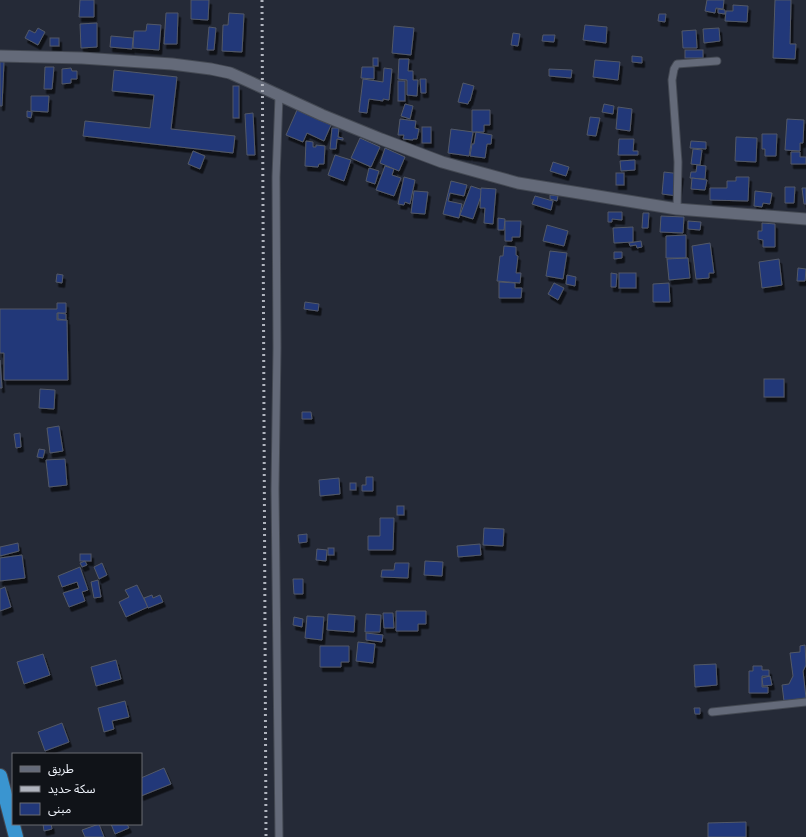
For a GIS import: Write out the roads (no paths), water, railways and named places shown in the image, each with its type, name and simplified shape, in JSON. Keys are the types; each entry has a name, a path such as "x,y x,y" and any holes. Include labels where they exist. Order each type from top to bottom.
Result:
{"highway":[{"path":"0,776 12,822"},
{"path":"13,825 16,837"}],"main road":[{"path":"0,56 135,61 211,69 230,73 342,123 442,162 518,183 677,209 806,219"}],"street":[{"path":"677,209 678,162 672,80 674,69 677,64 717,61"},
{"path":"279,96 276,185 276,481 279,837"},
{"path":"712,712 806,702"}],"railway":[{"path":"262,0 266,837"}]}
